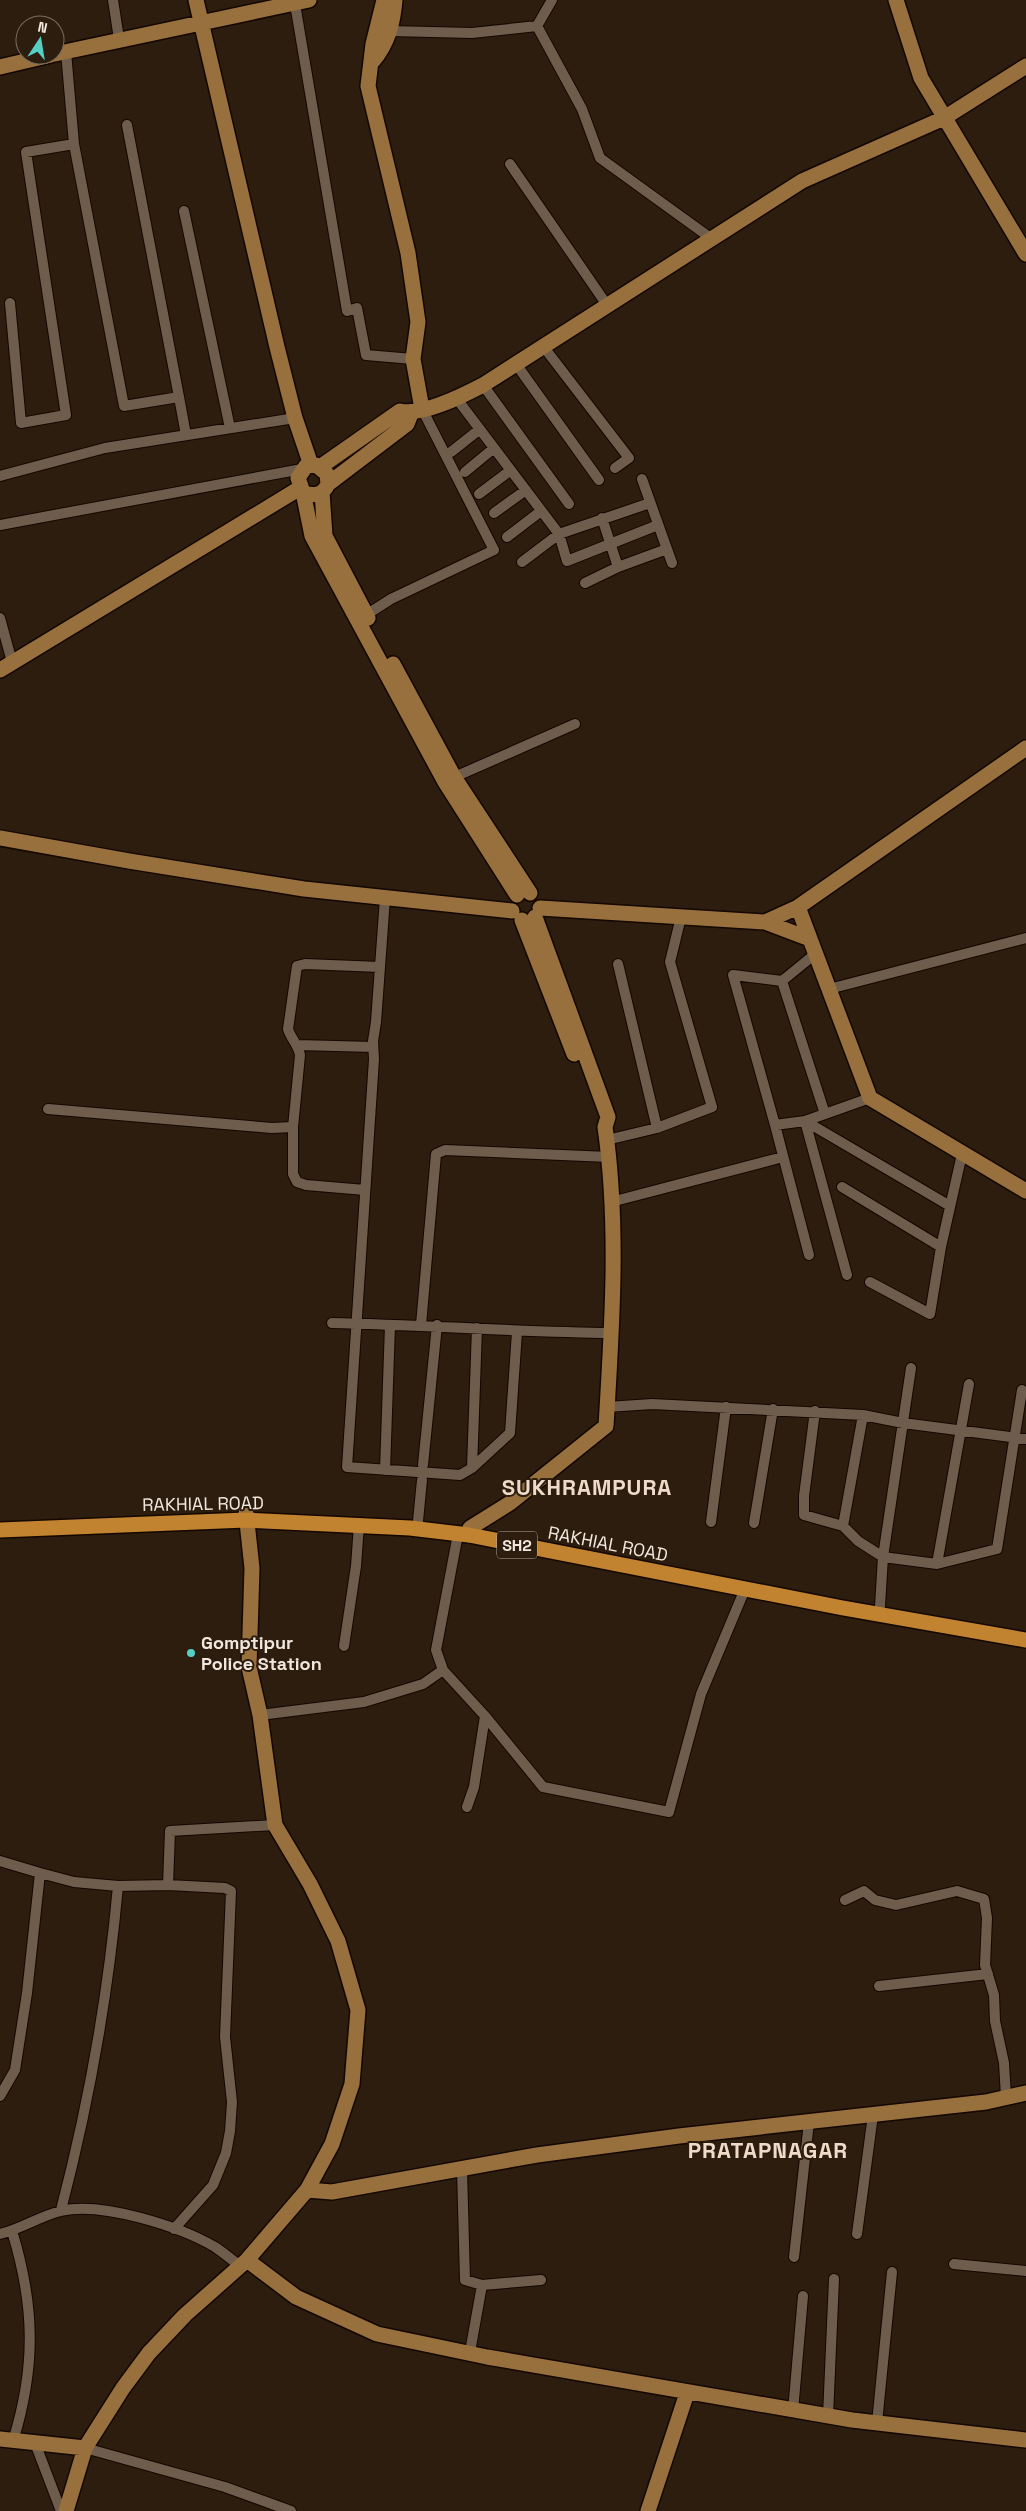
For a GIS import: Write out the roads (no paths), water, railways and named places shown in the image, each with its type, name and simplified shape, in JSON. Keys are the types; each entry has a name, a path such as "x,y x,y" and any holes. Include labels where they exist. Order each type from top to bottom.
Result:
{"main road":[{"name":"RAKHIAL ROAD","path":"0,1523 246,1516 418,1521 745,1589 1026,1640"},
{"name":"RAKHIAL ROAD","path":"0,1530 246,1516 466,1532 1026,1632"}],"street":[{"path":"113,0 119,39"},
{"path":"196,0 295,418 311,467"},
{"path":"366,615 391,599 494,550 417,411 412,359 418,322 408,253 368,86 373,61 373,44 384,0"},
{"path":"373,61 384,49 390,31 395,0"},
{"path":"537,26 552,0"},
{"path":"896,0 921,78 1026,254"},
{"path":"902,0 924,72 946,117 976,149 1026,235"},
{"path":"65,52 302,2 347,311 357,308 366,355 412,359"},
{"path":"390,31 472,33 537,26"},
{"path":"537,26 582,108 600,158 712,239"},
{"path":"0,66 15,63"},
{"path":"62,65 74,144 124,406 179,397"},
{"path":"527,914 538,899 523,894 449,780 312,536 298,478 311,467 400,411 417,411 457,399 483,385 802,182 946,117 1026,66"},
{"path":"127,125 186,435"},
{"path":"10,303 21,423 66,415 26,152 74,144"},
{"path":"510,164 608,305"},
{"path":"184,211 230,428"},
{"path":"543,346 629,458 615,468"},
{"path":"516,364 600,480"},
{"path":"483,385 569,504"},
{"path":"457,399 559,534 567,561 658,525"},
{"path":"302,490 313,495 325,488 407,424 417,411"},
{"path":"0,476 105,448 295,418"},
{"path":"451,452 480,429"},
{"path":"465,472 494,448"},
{"path":"0,525 311,467 327,474 325,488 325,536 449,780"},
{"path":"479,494 511,470"},
{"path":"642,479 672,563"},
{"path":"0,618 6,666 302,490"},
{"path":"494,513 526,490"},
{"path":"522,562 559,534 650,503"},
{"path":"507,536 541,511"},
{"path":"602,518 618,567"},
{"path":"585,582 618,567 667,549"},
{"path":"449,780 575,724"},
{"path":"765,922 798,908 1026,748"},
{"path":"0,838 138,863 304,889 527,914 681,917 765,922 810,939"},
{"path":"523,894 512,903 527,914 608,1117 606,1133 611,1202 612,1333 606,1426 510,1502 466,1532 436,1650 443,1670 486,1716 543,1787 669,1812 701,1694 745,1589"},
{"path":"385,898 373,1047 347,1467 460,1475 472,1468 510,1434 516,1332"},
{"path":"798,908 870,1098 1026,1191"},
{"path":"606,1133 657,1128 712,1107 670,962 681,917"},
{"path":"829,989 1016,939 1026,938"},
{"path":"809,1256 734,976 782,981 815,954"},
{"path":"365,1190 306,1185 297,1182 293,1174 293,1127 300,1062 298,1045 290,1036 288,1029 297,966 305,964 380,967"},
{"path":"618,964 657,1128"},
{"path":"782,981 825,1114"},
{"path":"298,1045 373,1047"},
{"path":"775,1125 805,1121 870,1098"},
{"path":"48,1109 272,1128 293,1127"},
{"path":"805,1121 950,1206"},
{"path":"805,1121 846,1275"},
{"path":"422,1325 436,1154 445,1150 609,1157"},
{"path":"870,1282 930,1314 941,1247 962,1154"},
{"path":"611,1202 783,1157"},
{"path":"842,1187 941,1247"},
{"path":"332,1323 437,1325 516,1332 612,1333"},
{"path":"385,1470 390,1324"},
{"path":"423,1464 437,1325"},
{"path":"472,1468 477,1328"},
{"path":"880,1606 883,1557 910,1368"},
{"path":"937,1564 969,1384"},
{"path":"815,1412 803,1513 811,1518 843,1526 858,1541 883,1557 937,1564 998,1549 1022,1390"},
{"path":"607,1407 652,1404 863,1415 903,1423 1026,1439"},
{"path":"711,1522 726,1407"},
{"path":"754,1523 773,1409"},
{"path":"843,1526 863,1415"},
{"path":"418,1521 422,1480"},
{"path":"66,2511 85,2448 122,2388 149,2353 185,2315 244,2263 306,2190 332,2144 352,2084 358,2010 338,1941 276,1825 260,1715 249,1667 252,1568 246,1516"},
{"path":"344,1646 356,1566 359,1525"},
{"path":"260,1715 364,1702 423,1684 443,1670"},
{"path":"467,1807 474,1787 486,1716"},
{"path":"168,1885 170,1831 276,1825"},
{"path":"0,1861 74,1882 118,1886 168,1885 225,1888 231,1891 225,2036 232,2102 230,2131 226,2153 213,2185 174,2229"},
{"path":"0,2096 15,2070 27,1994 40,1873"},
{"path":"61,2210 89,2092 104,2014 118,1886"},
{"path":"845,1900 864,1892 875,1900 896,1905 957,1891 984,1898 987,1918 985,1965 994,1995 995,2021 1004,2063 1006,2097"},
{"path":"879,1986 988,1974"},
{"path":"306,2190 332,2192 537,2155 679,2136 986,2102 1026,2093"},
{"path":"857,2234 873,2115"},
{"path":"794,2257 809,2122"},
{"path":"462,2170 465,2280 482,2285 540,2280"},
{"path":"0,2234 12,2231 61,2210 83,2209 132,2216 174,2229 216,2248 244,2263 296,2297 377,2334 487,2357 687,2393 877,2423 1026,2440"},
{"path":"12,2231 29,2303 31,2340 29,2371 23,2408 6,2440 85,2448 225,2487 266,2507 291,2511"},
{"path":"954,2264 1026,2271"},
{"path":"877,2423 892,2272"},
{"path":"828,2416 834,2279"},
{"path":"470,2352 482,2285"},
{"path":"793,2410 803,2296"},
{"path":"648,2511 687,2393"},
{"path":"35,2444 61,2511"}],"place":[{"name":"Gomptipur Police Station","path":"191,1653"}],"district":[{"name":"SUKHRAMPURA","path":"587,1487"},
{"name":"PRATAPNAGAR","path":"768,2150"}]}
